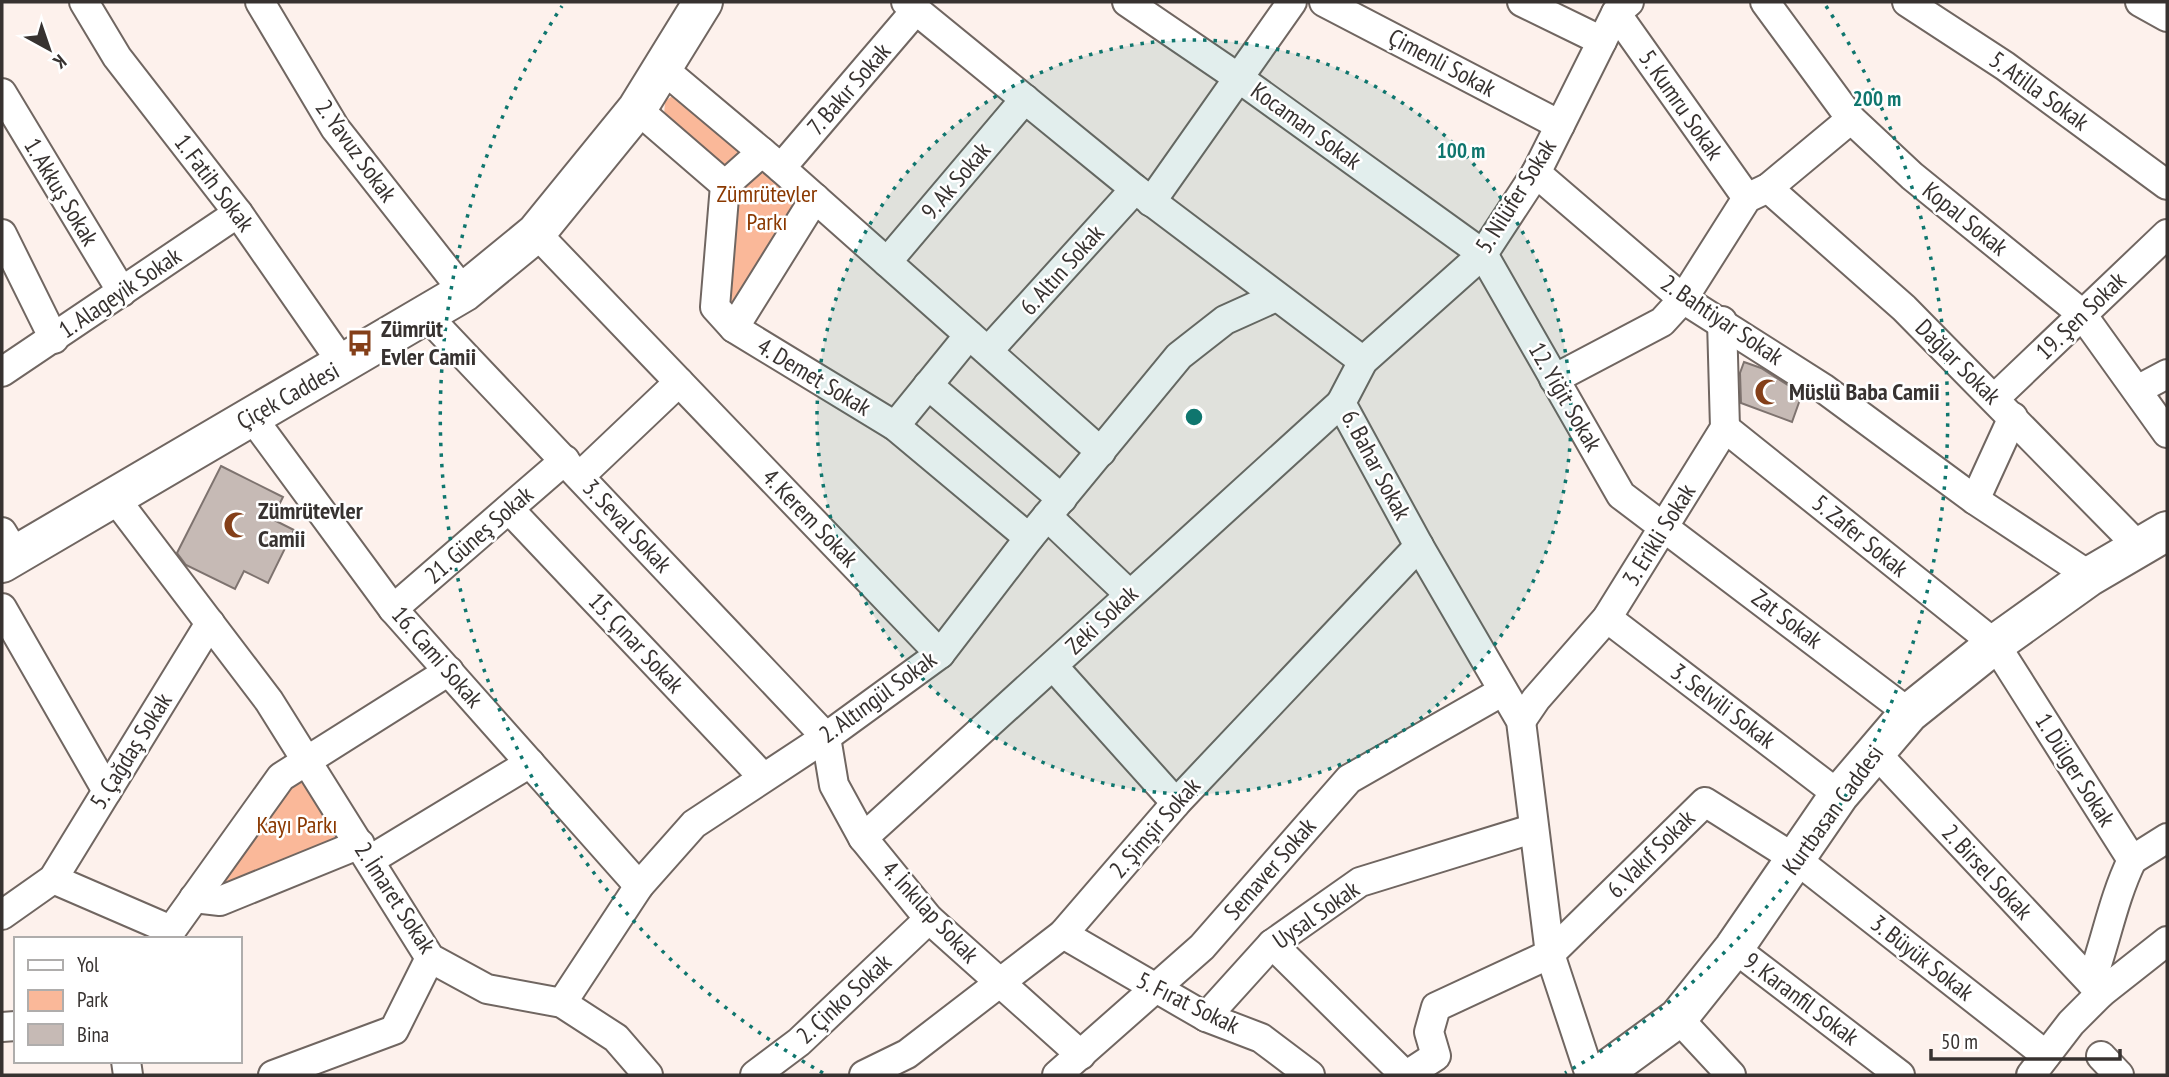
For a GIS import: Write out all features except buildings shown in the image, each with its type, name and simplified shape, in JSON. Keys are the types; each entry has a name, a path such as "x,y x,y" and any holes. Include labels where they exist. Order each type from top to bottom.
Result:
{"main road":[{"name":"Çiçek Caddesi","path":"7,550 114,497 464,292 536,233 637,109 703,2"},
{"name":"Kurtbasan Caddesi","path":"1600,1075 1678,1018 1734,948 1797,860 1839,795 1909,713 1995,644 2090,576 2153,539"}],"street":[{"name":"1. Fatih Sokak","path":"84,2 117,57 238,213 343,364"},
{"name":"2. Yavuz Sokak","path":"260,2 335,128 464,292"},
{"name":"Kocaman Sokak","path":"1127,2 1240,79 1483,254"},
{"name":"6. Altın Sokak","path":"979,342 1143,196 1240,79 1292,2"},
{"name":"Çimenli Sokak","path":"1324,2 1560,125"},
{"path":"1522,2 1602,41"},
{"name":"Kopal Sokak","path":"1765,2 1852,119 1912,176 2081,313 2167,433"},
{"name":"5. Atilla Sokak","path":"1907,2 2006,66 2167,184"},
{"path":"2140,2 2167,17"},
{"path":"911,6 1143,196 1363,361"},
{"name":"7. Bakır Sokak","path":"725,186 771,160 911,6"},
{"name":"5. Nilüfer Sokak","path":"1363,361 1483,254 1536,173 1602,41 1622,7"},
{"name":"5. Kumru Sokak","path":"1622,7 1757,193"},
{"path":"662,68 815,198 1101,452"},
{"name":"9. Ak Sokak","path":"887,262 1025,99"},
{"name":"1. Akkuş Sokak","path":"5,108 122,292"},
{"path":"637,109 725,186"},
{"path":"1554,379 1662,322 1683,299 1757,193 1852,119"},
{"name":"2. Bahtiyar Sokak","path":"1536,173 1683,299 1722,321 1824,388 1975,500 2090,576"},
{"name":"4. Demet Sokak","path":"725,186 715,307 734,328 895,426 1029,538"},
{"name":"Dağlar Sokak","path":"1757,193 1904,308 2004,408 2153,539"},
{"name":"4. Demet Sokak","path":"734,328 815,198"},
{"name":"1. Alageyik Sokak","path":"2,372 238,213"},
{"name":"4. Kerem Sokak","path":"536,233 940,654"},
{"path":"2,234 54,339"},
{"name":"19. Şen Sokak","path":"1975,500 2004,408 2081,313 2167,234"},
{"name":"12. Yiğit Sokak","path":"1483,254 1621,495 1664,526"},
{"name":"2. Altıngül Sokak","path":"562,1003 639,886 694,824 762,776 826,737 940,654 1029,538 1180,356 1225,320 1276,297"},
{"name":"3. Seval Sokak","path":"427,316 826,737"},
{"path":"1722,321 1725,429"},
{"name":"4. Demet Sokak","path":"895,426 928,385 979,342"},
{"name":"6. Bahar Sokak","path":"1363,361 1341,402 1419,546 1521,721 1532,829 1550,954 1590,1075"},
{"path":"2137,390 2167,374"},
{"path":"573,468 679,382"},
{"path":"928,385 1054,508 1129,594"},
{"name":"Zeki Sokak","path":"863,838 1341,402"},
{"name":"16. Cami Sokak","path":"251,416 393,609 639,886"},
{"name":"3. Erikli Sokak","path":"1521,721 1536,699 1607,618 1725,429"},
{"name":"5. Zafer Sokak","path":"1725,429 1995,644"},
{"name":"21. Güneş Sokak","path":"393,609 509,509 573,468"},
{"name":"2. İmaret Sokak","path":"114,497 308,758 430,958 486,989 562,1003 616,1038 648,1075"},
{"name":"15. Çınar Sokak","path":"509,509 762,776"},
{"name":"Zat Sokak","path":"1664,526 1909,713"},
{"name":"2. Şimşir Sokak","path":"864,1075 907,1054 1062,934 1176,803 1419,546"},
{"path":"2,608 107,791"},
{"name":"3. Selvili Sokak","path":"1607,618 1839,795"},
{"name":"5. Çağdaş Sokak","path":"2,915 52,879 210,623"},
{"name":"1. Dülger Sokak","path":"1995,644 2132,860"},
{"path":"1052,666 1176,803"},
{"path":"52,879 168,934 281,777 449,671"},
{"name":"Semaver Sokak","path":"1058,1075 1202,947 1349,779 1503,691"},
{"name":"4. İnkılap Sokak","path":"826,737 834,785 863,838 929,919 1081,1055"},
{"name":"2. Birsel Sokak","path":"1874,751 2096,987"},
{"path":"194,898 219,901 365,852 530,763"},
{"name":"6. Vakıf Sokak","path":"1550,954 1705,802 1797,860"},
{"name":"Uysal Sokak","path":"1206,1017 1272,944 1360,882 1532,829"},
{"path":"2038,1065 2096,987 2116,893 2132,860 2167,838"},
{"name":"3. Büyük Sokak","path":"1797,860 2038,1065"},
{"name":"2. Çinko Sokak","path":"755,1075 799,1042 929,919"},
{"name":"5. Fırat Sokak","path":"1062,934 1206,1017 1261,1038 1310,1075"},
{"path":"2096,987 2167,941"},
{"path":"1272,944 1406,1075 1436,1056 1429,1032 1436,1007 1550,954"},
{"name":"9. Karanfil Sokak","path":"1734,948 1900,1075"},
{"path":"273,1075 394,1030 430,958"},
{"path":"1678,1018 1731,1075"}],"green space":[{"name":"Zümrütevler Parkı","path":"675,94 806,201 734,311 725,295 741,187 664,116 665,101"},
{"name":"Kayı Parkı","path":"290,781 309,783 341,840 216,890"}],"place":[{"name":"Zümrüt Evler Camii","path":"360,343"},
{"name":"Müslü Baba Camii","path":"1768,392"},
{"name":"Zümrütevler Camii","path":"237,525"}]}
